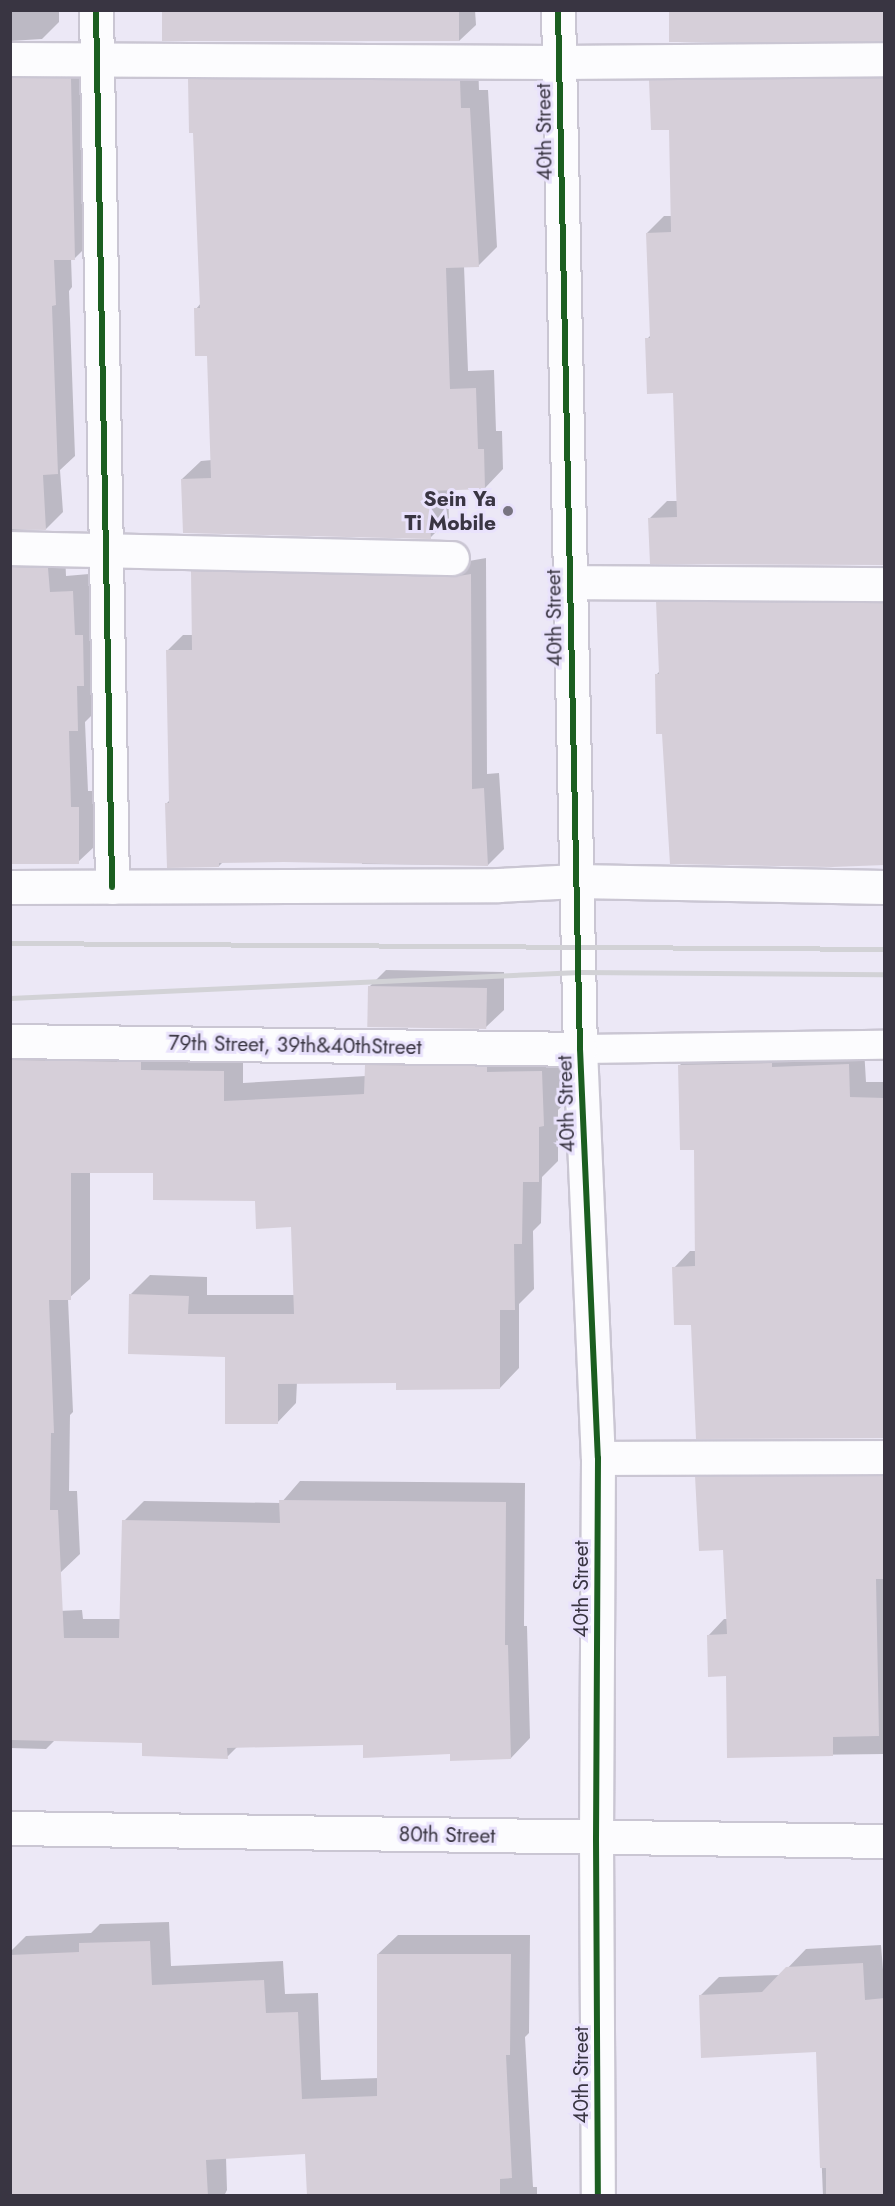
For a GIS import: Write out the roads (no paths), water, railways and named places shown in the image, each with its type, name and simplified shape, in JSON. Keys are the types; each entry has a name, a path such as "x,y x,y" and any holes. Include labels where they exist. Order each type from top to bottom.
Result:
{"street":[{"path":"96,10 111,887"},
{"name":"40th Street","path":"558,10 580,1049 598,1458 596,1838 598,2196"},
{"path":"10,59 559,62 885,59"},
{"path":"10,548 452,558"},
{"path":"570,582 885,584"},
{"path":"10,887 498,885 576,880 885,887"},
{"name":"79th Street, 39th&40thStreet","path":"10,1041 580,1049"},
{"path":"598,1458 885,1457"},
{"name":"80th Street","path":"10,1828 885,1841"}],"lane":[{"path":"580,1049 885,1045"}],"railway":[{"path":"10,943 884,949"},
{"path":"10,998 579,972 884,974"}],"place":[{"name":"Sein Ya Ti Mobile","path":"508,511"}]}
